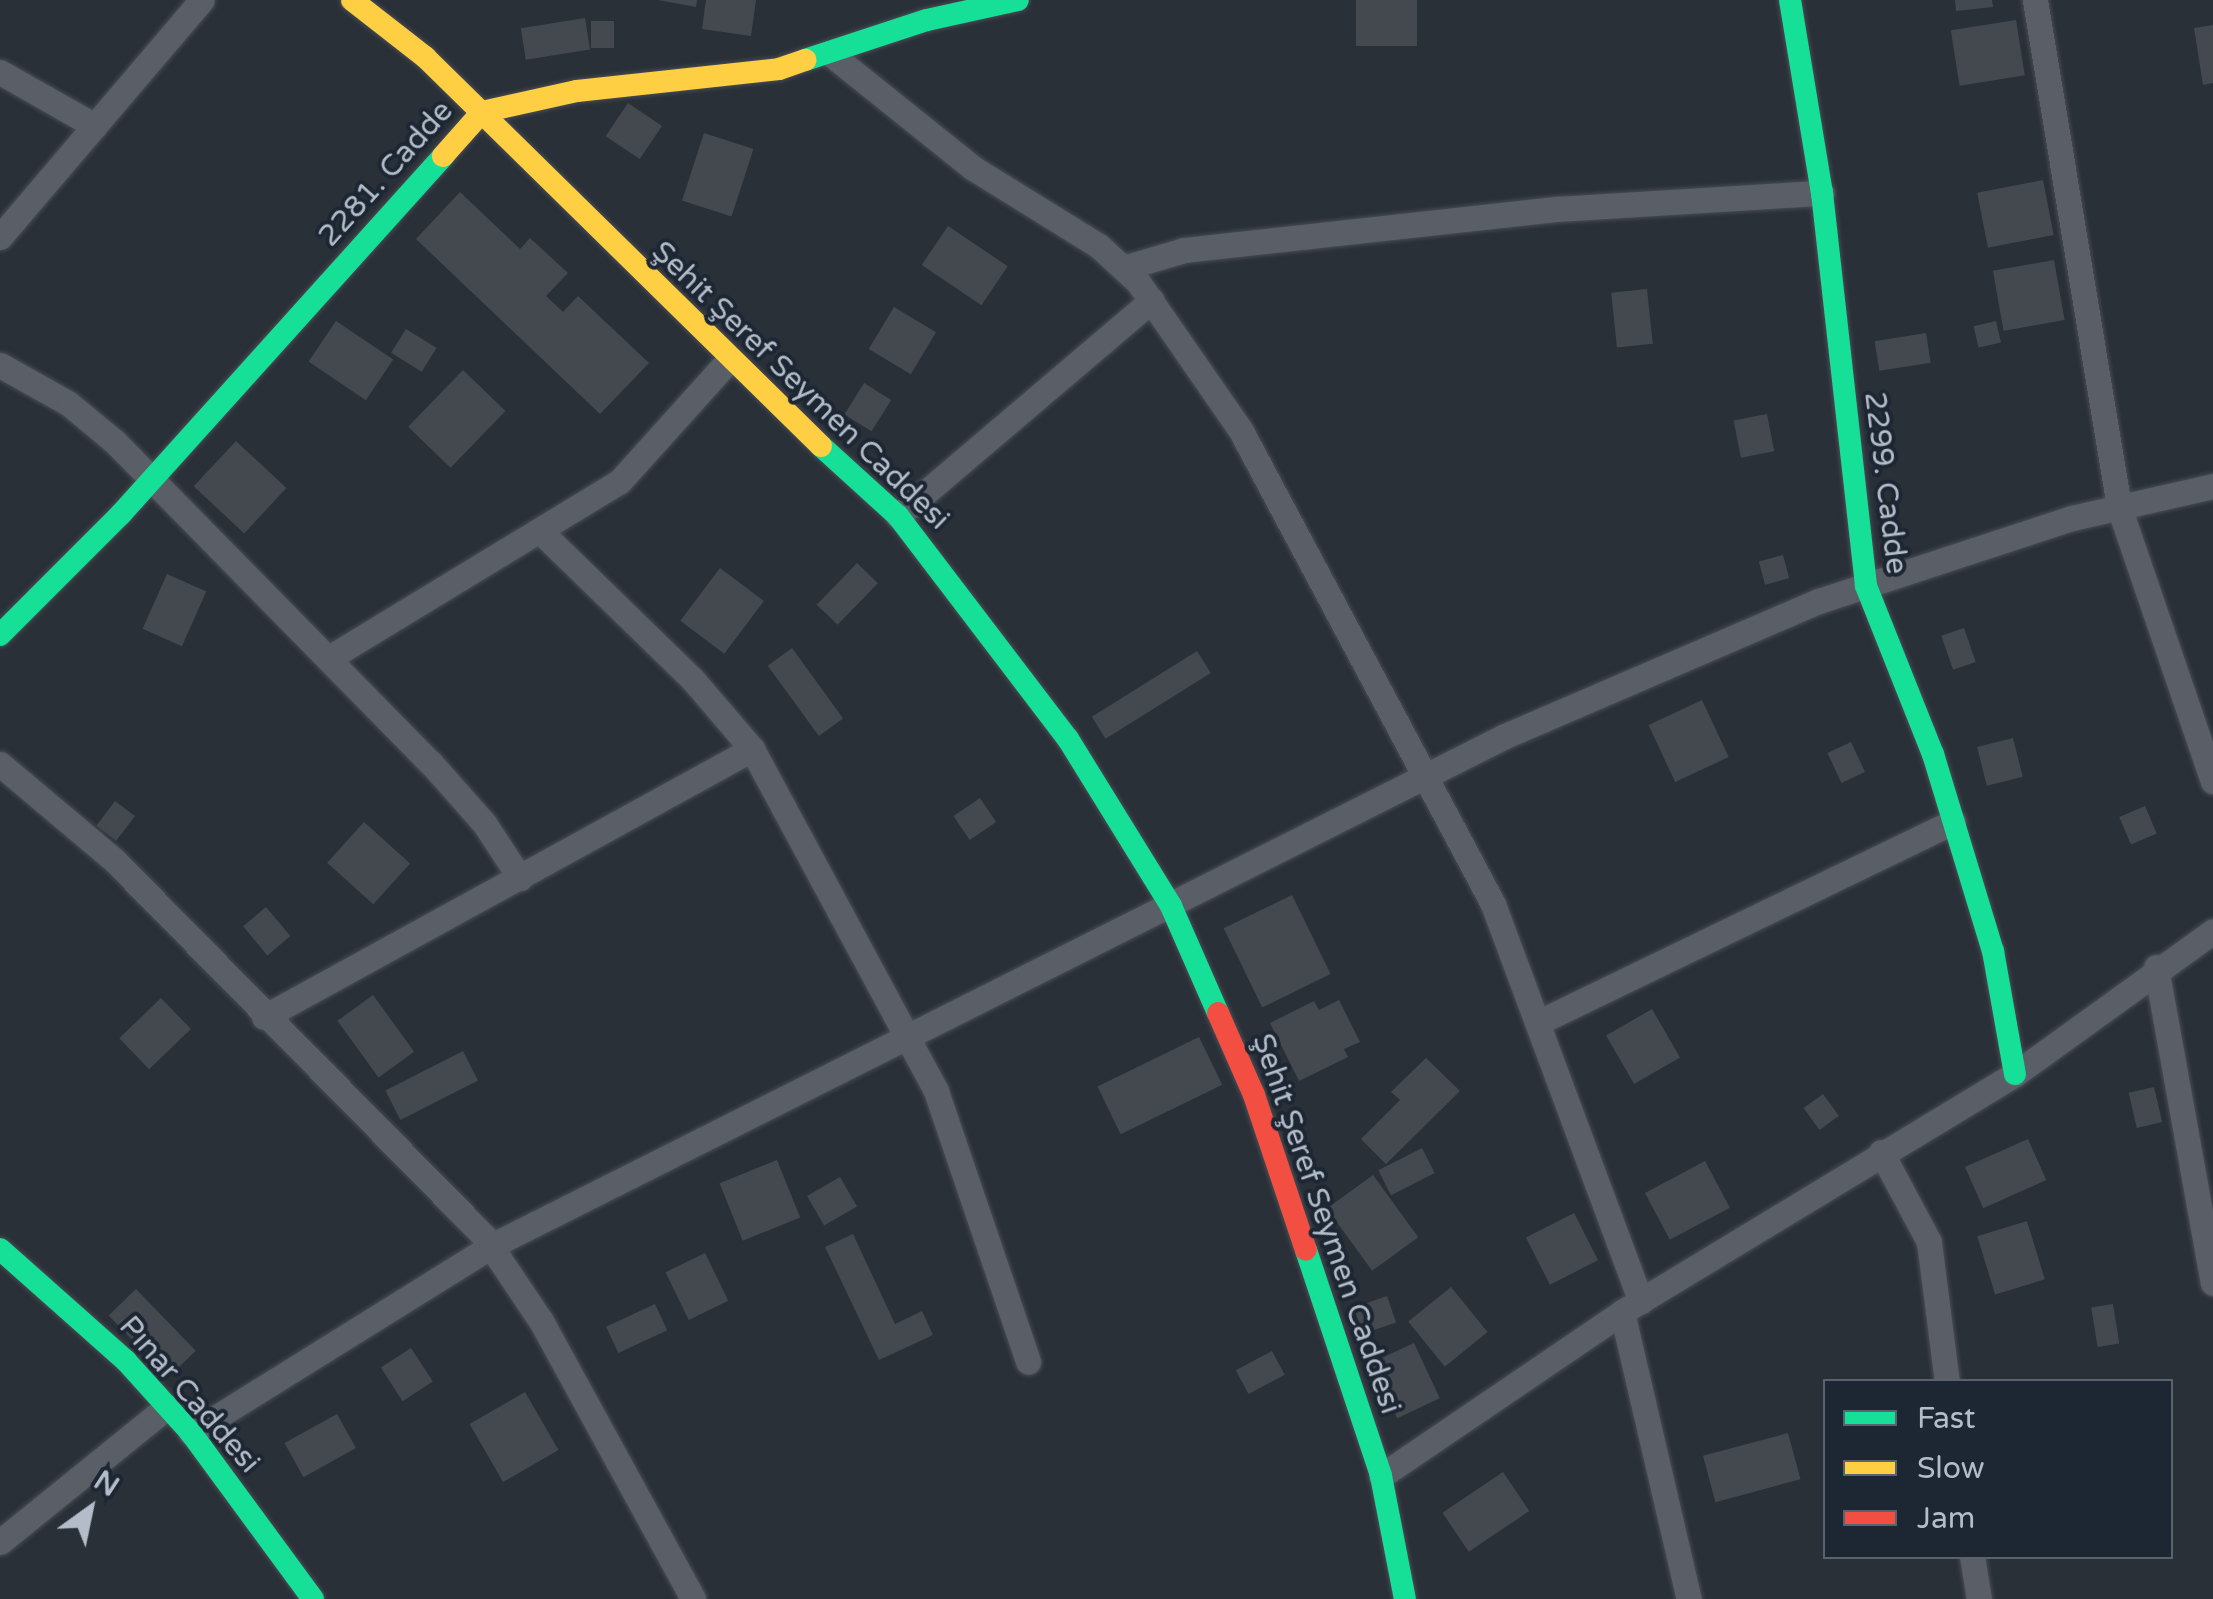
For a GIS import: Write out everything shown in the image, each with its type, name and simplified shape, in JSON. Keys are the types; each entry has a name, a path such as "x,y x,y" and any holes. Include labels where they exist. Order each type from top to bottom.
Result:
{"street":[{"path":"0,237 202,0"},
{"name":"Şehit Şeref Seymen Caddesi","path":"352,0 482,112 728,361 898,516 1012,658 1171,906 1292,1198 1381,1476 1404,1599"},
{"name":"2281. Cadde","path":"0,636 152,479 482,112 576,91 764,72 832,54 958,6 1018,0"},
{"name":"2299. Cadde","path":"1790,0 1822,193 1866,586 1953,822 1993,951 2016,1074"},
{"path":"2035,0 2119,507 2213,781"},
{"path":"832,54 973,168 1064,218 1123,268 1152,300 1241,431 1493,904 1539,1022 1631,1306 1689,1599"},
{"path":"0,72 96,126"},
{"path":"1123,268 1184,250 1518,214 1822,193"},
{"path":"898,516 1152,300"},
{"path":"329,658 618,482 728,361"},
{"path":"0,364 68,403 152,479 460,794 520,878"},
{"path":"190,1433 491,1246 1427,776 1762,625 1866,586 2119,507 2213,486"},
{"path":"540,531 694,682 752,749 910,1037 977,1196 1028,1362"},
{"path":"264,1017 752,749"},
{"path":"0,764 114,860 491,1246 541,1321 694,1599"},
{"path":"1539,1022 1953,822"},
{"path":"1381,1476 1631,1306 2016,1074 2156,967 2213,931"},
{"path":"2156,967 2213,1283"},
{"path":"1881,1152 1928,1242 1947,1379"},
{"name":"Pınar Caddesi","path":"0,1248 166,1406 313,1599"},
{"path":"0,1542 166,1406"},
{"path":"1972,1559 1979,1599"}],"building":[{"path":"658,0 697,0 696,7"},
{"path":"706,0 756,0 751,36 702,29"},
{"path":"1356,0 1417,0 1417,46 1356,46"},
{"path":"1955,0 1992,0 1993,7 1956,11"},
{"path":"585,18 590,50 526,60 521,28"},
{"path":"2016,20 2025,75 1960,86 1951,30"},
{"path":"591,21 614,21 614,48 591,48"},
{"path":"2213,25 2213,83 2203,85 2194,28"},
{"path":"628,103 662,126 640,159 606,136"},
{"path":"704,133 753,149 732,217 682,201"},
{"path":"2043,180 2054,235 1988,248 1977,193"},
{"path":"460,192 520,249 530,238 568,273 546,296 563,312 578,296 649,363 600,414 416,239"},
{"path":"948,226 1008,266 981,305 922,265"},
{"path":"2054,260 2065,320 2004,331 1993,271"},
{"path":"1647,289 1653,344 1617,347 1611,293"},
{"path":"894,307 936,332 911,374 869,349"},
{"path":"336,321 393,360 366,400 309,362"},
{"path":"1996,321 2001,342 1979,348 1974,326"},
{"path":"406,329 437,348 422,372 391,353"},
{"path":"1926,333 1931,363 1879,371 1875,341"},
{"path":"463,370 505,411 451,468 408,427"},
{"path":"864,383 891,400 872,431 844,414"},
{"path":"1767,414 1774,451 1741,458 1734,420"},
{"path":"236,441 286,488 244,533 194,486"},
{"path":"1783,555 1789,578 1765,585 1759,561"},
{"path":"857,563 878,583 838,625 817,605"},
{"path":"720,568 764,601 724,654 680,621"},
{"path":"167,574 206,591 182,646 143,629"},
{"path":"1964,628 1976,662 1953,670 1941,636"},
{"path":"792,648 843,718 819,736 768,666"},
{"path":"1197,651 1211,673 1106,739 1092,717"},
{"path":"1702,700 1729,757 1675,782 1649,725"},
{"path":"2013,738 2023,777 1987,786 1977,747"},
{"path":"1851,742 1865,772 1841,783 1827,753"},
{"path":"980,798 996,822 970,840 953,816"},
{"path":"115,801 135,816 116,841 96,826"},
{"path":"2145,806 2157,834 2131,845 2119,817"},
{"path":"364,822 410,863 373,904 327,863"},
{"path":"1292,895 1331,974 1262,1007 1224,928"},
{"path":"266,907 290,936 267,955 243,926"},
{"path":"373,995 414,1052 379,1077 337,1021"},
{"path":"161,998 191,1029 149,1069 119,1038"},
{"path":"1339,1000 1360,1042 1344,1049 1348,1057 1299,1081 1270,1023 1314,1001 1319,1010"},
{"path":"1652,1009 1680,1057 1634,1084 1606,1036"},
{"path":"1199,1037 1222,1085 1121,1134 1097,1087"},
{"path":"463,1051 478,1080 400,1120 385,1090"},
{"path":"1426,1058 1460,1091 1386,1164 1361,1139 1400,1100 1391,1092"},
{"path":"2154,1087 2162,1122 2137,1128 2129,1093"},
{"path":"1823,1094 1839,1116 1819,1130 1804,1108"},
{"path":"2028,1139 2046,1180 1983,1208 1965,1167"},
{"path":"1422,1148 1435,1173 1391,1195 1378,1170"},
{"path":"777,1160 800,1217 743,1241 720,1183"},
{"path":"1705,1161 1730,1208 1670,1240 1645,1193"},
{"path":"1373,1175 1418,1237 1372,1271 1327,1209"},
{"path":"840,1177 857,1206 824,1225 807,1196"},
{"path":"1574,1213 1598,1260 1550,1285 1526,1238"},
{"path":"2027,1221 2045,1279 1995,1295 1977,1236"},
{"path":"853,1234 895,1324 922,1311 933,1335 879,1360 825,1247"},
{"path":"705,1253 728,1301 689,1320 665,1272"},
{"path":"1451,1287 1488,1332 1445,1367 1408,1322"},
{"path":"136,1289 196,1351 168,1377 109,1315"},
{"path":"1387,1296 1396,1322 1363,1334 1354,1307"},
{"path":"655,1304 667,1330 618,1353 606,1327"},
{"path":"2113,1304 2119,1344 2098,1347 2091,1307"},
{"path":"1414,1343 1440,1398 1397,1418 1371,1363"},
{"path":"411,1348 433,1382 403,1401 381,1368"},
{"path":"1272,1351 1285,1375 1248,1394 1236,1370"},
{"path":"525,1392 558,1450 503,1482 470,1424"},
{"path":"337,1414 356,1448 303,1477 285,1443"},
{"path":"1788,1433 1800,1479 1715,1502 1703,1456"},
{"path":"1503,1472 1529,1511 1469,1552 1442,1513"}],"traffic: fast":[{"path":"805,60 927,20 1018,0"},
{"path":"1790,0 1822,193 1866,586 1933,754 1993,951 2015,1074"},
{"path":"0,635 121,514 443,156"},
{"path":"821,446 898,516 1068,739 1171,906 1218,1013"},
{"path":"0,1249 126,1361 191,1433 313,1599"},
{"path":"1306,1250 1381,1476 1405,1599"}],"traffic: slow":[{"path":"352,0 425,57 821,446"},
{"path":"443,156 482,112 577,91 779,69 805,60"}],"traffic: jam":[{"path":"1218,1013 1254,1095 1306,1250"}]}
